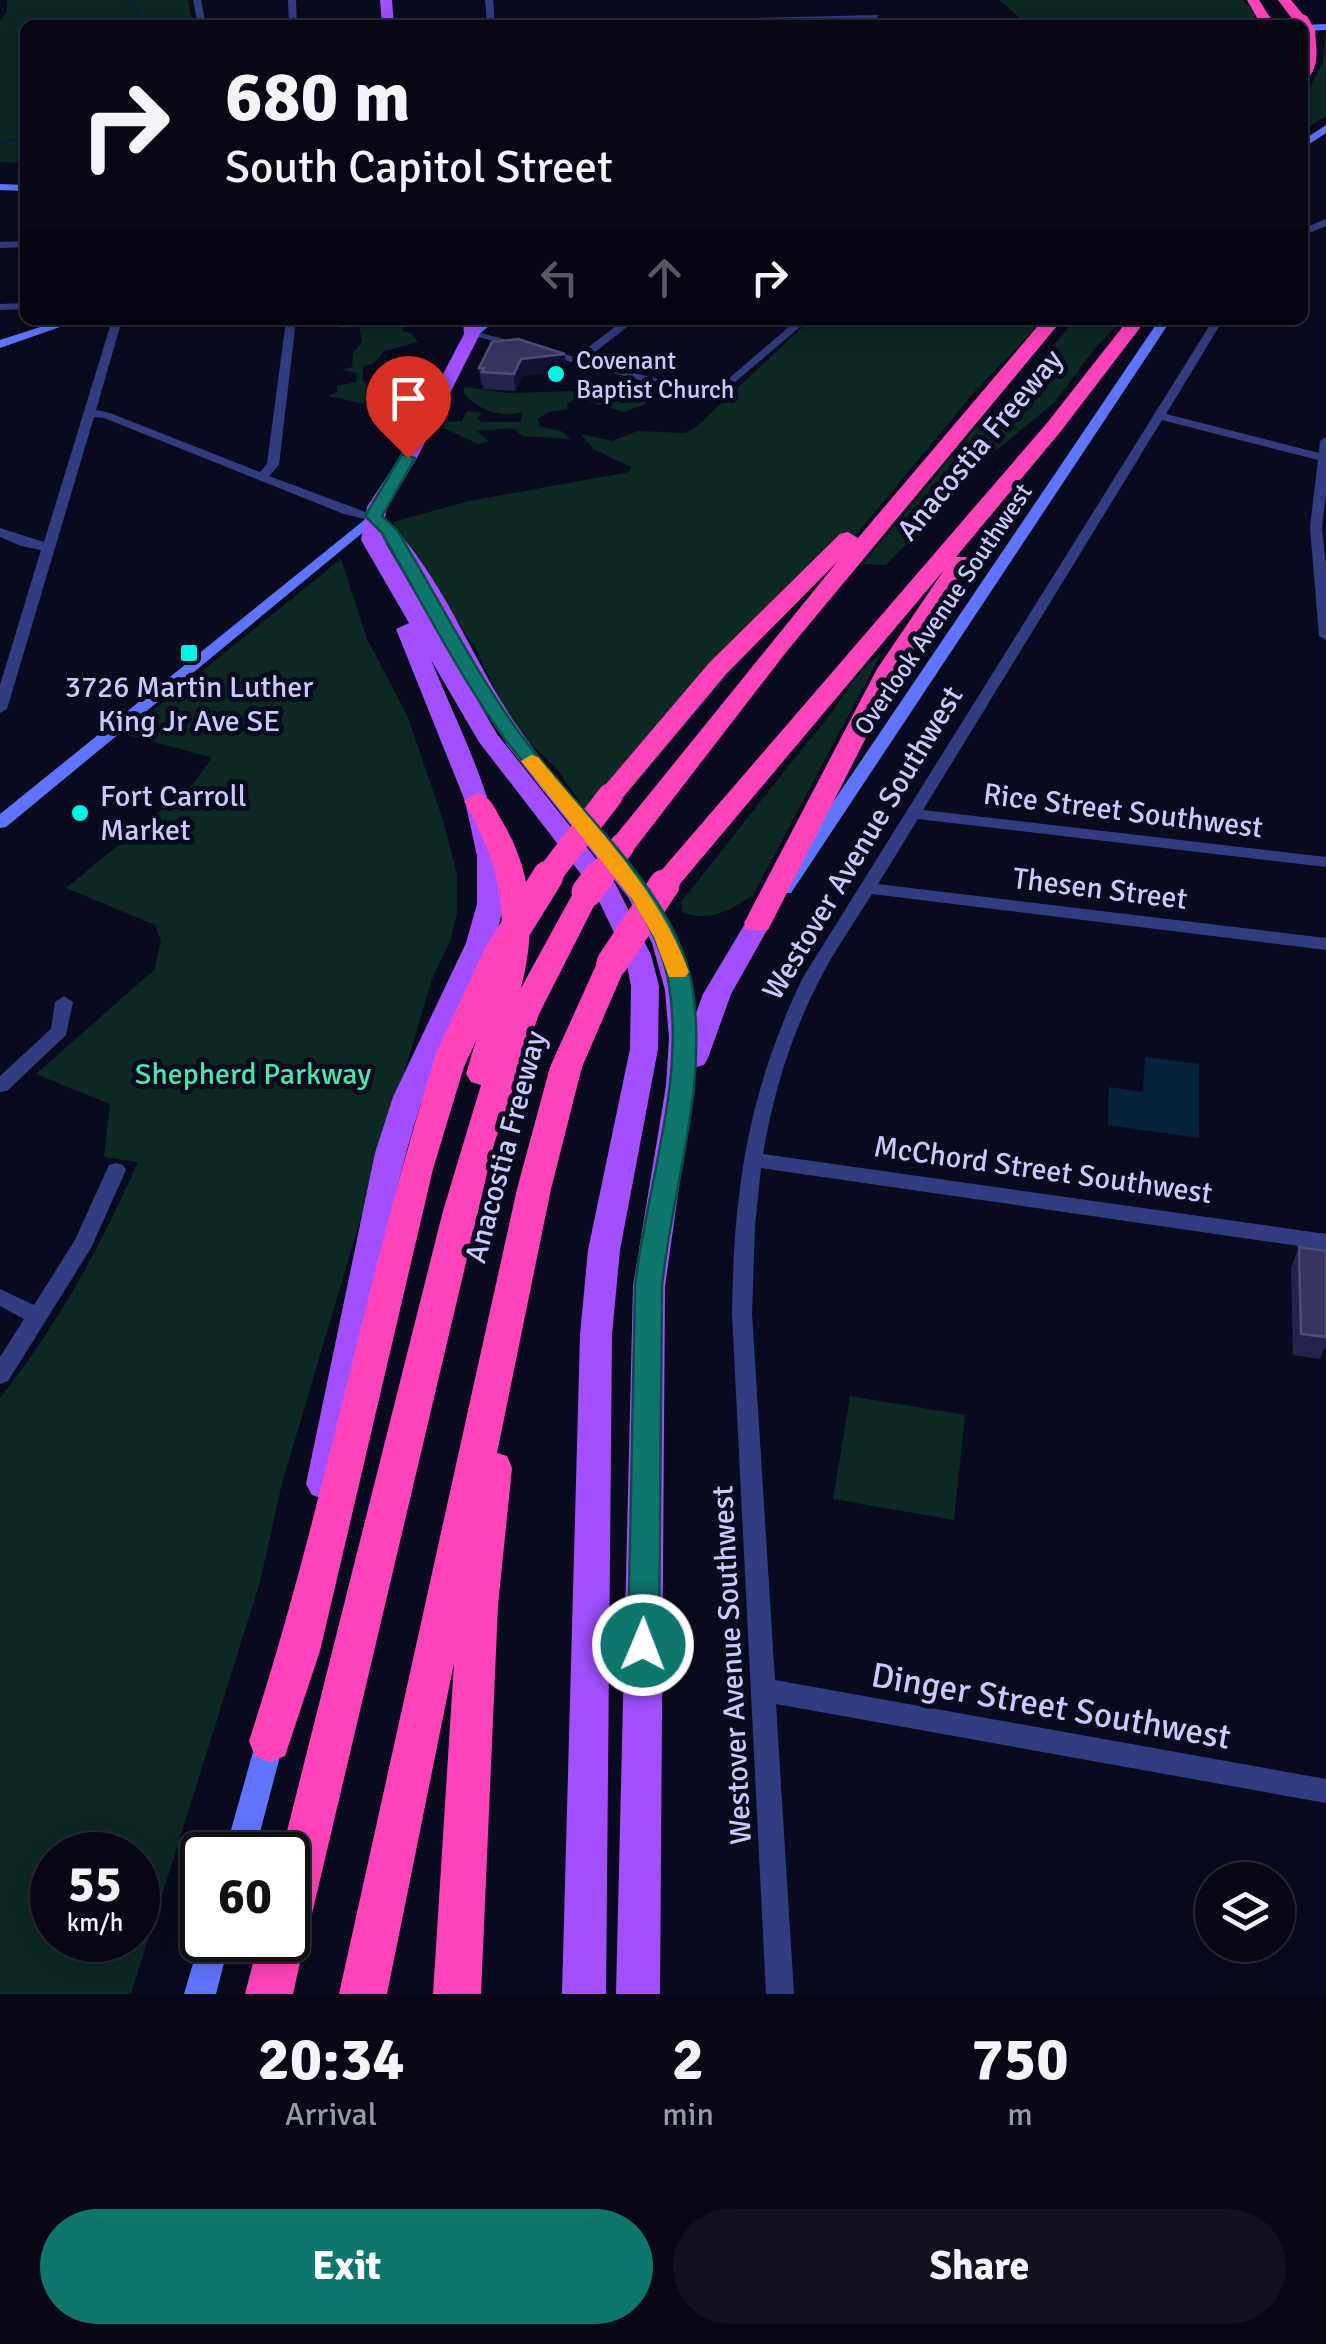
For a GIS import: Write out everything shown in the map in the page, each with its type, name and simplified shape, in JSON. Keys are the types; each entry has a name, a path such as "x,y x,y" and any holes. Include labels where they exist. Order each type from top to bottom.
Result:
{"highway":[{"path":"1284,0 1300,20"},
{"name":"Anacostia Freeway","path":"309,1832 444,1278 511,1044 544,969 587,892 622,846 779,646 1049,325"},
{"name":"Anacostia Freeway","path":"363,1994 504,1327 560,1084 586,1015 612,963 664,885 1023,463 1133,325"},
{"path":"270,1741 299,1651 417,1168 450,1060 472,1007 527,906 610,796 718,668 916,469 954,438"},
{"path":"758,923 894,660 1010,494 1023,463"},
{"path":"444,1278 450,1198 515,950 520,914 508,857 477,802"},
{"path":"457,1994 478,1605 488,1502 502,1424 504,1327"},
{"path":"269,1994 277,1962"}],"main road":[{"path":"472,327 373,516 372,540 487,737 617,906 638,954 645,986 643,1060 604,1250 596,1334 584,1994"},
{"path":"373,516 388,530 509,732 630,880 665,937 680,983 684,1018 676,1122"},
{"path":"270,1741 390,1153 423,1060 474,954 488,915 492,868 477,802 400,610 394,579"},
{"path":"638,1994 649,1286 654,1231 676,1122 709,1010 758,923"}],"street":[{"path":"870,6 878,20"},
{"path":"0,344 59,325"},
{"path":"0,706 115,325"},
{"path":"262,476 273,464 291,325"},
{"path":"577,362 625,325"},
{"path":"472,327 577,362 714,398 797,325"},
{"name":"Overlook Avenue Southwest","path":"758,923 798,870 1163,325"},
{"name":"Westover Avenue Southwest","path":"780,1994 742,1314 744,1224 751,1159 768,1080 793,1015 866,888 1215,325"},
{"path":"89,413 106,415 348,512 373,516"},
{"path":"1160,416 1325,457"},
{"path":"1326,442 1316,526 1326,636"},
{"path":"0,823 373,516"},
{"path":"0,532 49,547"},
{"name":"Rice Street Southwest","path":"913,814 1326,862"},
{"name":"Thesen Street","path":"866,888 1326,944"},
{"path":"0,1086 60,1031 64,1002"},
{"name":"McChord Street Southwest","path":"751,1159 1326,1242"},
{"path":"0,1375 84,1243 116,1170"},
{"path":"0,1297 39,1317"},
{"name":"Dinger Street Southwest","path":"764,1690 1326,1791"},
{"path":"245,1832 270,1741"},
{"path":"200,1994 209,1962"}],"green space":[{"path":"7,0 188,0 192,20 20,20 20,163 0,162 0,21 7,12"},
{"path":"999,0 1242,0 1254,11 1255,20 1022,20"},
{"path":"1326,31 1326,116 1310,126 1308,92 1323,62"},
{"path":"341,325 403,325 403,331 411,333 418,342 385,351 373,364 363,366 363,380 372,388 364,404 329,396 337,392 337,386 357,382 356,373 342,370 352,367 353,353 362,341 359,326 340,328"},
{"path":"805,325 1039,325 976,390 841,553 818,571 607,817 589,815 557,769 512,726 477,651 393,522 469,501 629,472 631,467 593,449 581,434 612,441 638,431 685,433"},
{"path":"1071,325 1117,325 1054,403 993,453 886,565 863,564 977,426 1013,393"},
{"path":"648,385 671,394 624,412 576,398 567,404 568,409 537,419 541,427 561,431 571,439 523,436 512,428 477,431 488,441 478,444 444,428 446,422 462,421 467,411 482,413 477,418 481,422 521,422 522,412 506,414 482,408 463,392 465,387 507,393 576,391 611,398"},
{"name":"Shepherd Parkway","path":"341,559 367,639 407,715 443,820 457,875 457,913 451,939 432,979 282,1483 260,1582 160,1901 160,1832 30,1832 30,1962 141,1962 131,1994 0,1994 0,1398 76,1284 138,1162 104,1157 110,1104 36,1074 154,970 161,941 155,925 66,888 192,785 210,757 124,734"},
{"path":"881,654 753,895 711,915 682,912 681,902 856,678"},
{"path":"850,1396 965,1415 954,1520 833,1499"}],"water":[{"path":"1145,1057 1199,1064 1199,1138 1108,1125 1109,1087 1143,1092"}],"building":[{"path":"518,339 565,354 521,359 514,374 482,372 484,368 479,368 492,342"},
{"path":"1299,1247 1326,1251 1326,1337 1301,1334"}],"waterway":[{"path":"127,0 144,20"},
{"path":"0,144 20,137"}],"slow traffic":[{"path":"531,761 641,896 665,937 677,972"}],"place":[{"name":"Covenant Baptist Church","path":"556,374"},
{"name":"3726 Martin Luther King Jr Ave SE","path":"189,653"},
{"name":"Fort Carroll Market","path":"80,813"}],"route":[{"path":"408,458 373,516 388,530 509,732 641,896 665,937 683,998 684,1035 676,1122 654,1231 649,1286 643,1645"}]}
